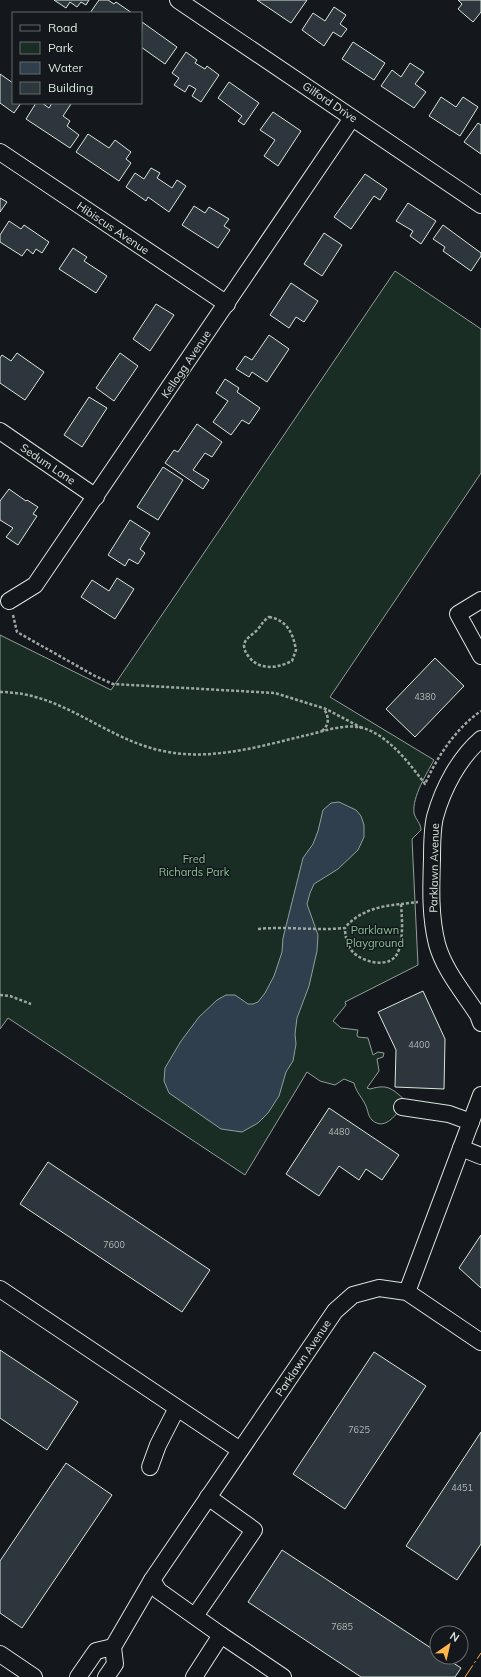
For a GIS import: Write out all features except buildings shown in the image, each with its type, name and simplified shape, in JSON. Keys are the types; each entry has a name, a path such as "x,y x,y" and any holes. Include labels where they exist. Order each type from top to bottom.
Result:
{"street":[{"name":"Gilford Drive","path":"178,0 481,205"},
{"name":"Kellogg Avenue","path":"9,601 35,584 96,497 352,118"},
{"name":"Hibiscus Avenue","path":"0,152 226,304"},
{"name":"Sedum Lane","path":"0,431 96,497"},
{"path":"481,600 458,614 481,656"},
{"name":"Parklawn Avenue","path":"481,739 459,764 444,791 435,818 431,885 432,915 438,945 450,972 478,1015 481,1023"},
{"path":"481,1095 406,1292 481,1342"},
{"path":"402,1107 449,1114 471,1122"},
{"path":"461,1148 481,1156"},
{"name":"Parklawn Avenue","path":"113,1647 152,1580 335,1311 353,1294 379,1288 406,1292"},
{"path":"0,1289 240,1450"},
{"path":"150,1467 158,1445 177,1408"},
{"path":"195,1616 254,1530 208,1497"},
{"path":"152,1580 159,1591 283,1677"},
{"path":"194,1677 221,1635"},
{"path":"78,1677 96,1652 113,1647 115,1664 106,1677"},
{"path":"0,1654 34,1677"}],"path":[{"path":"9,601 17,632 95,676 113,684 275,693 324,709 386,741 398,751 425,784 442,753 456,734 481,711"},
{"path":"269,618 277,618 285,623 291,635 296,650 292,661 287,663 272,668 260,665 252,660 245,652 244,645 248,639 260,628 264,620 269,618"},
{"path":"0,692 25,694 48,700 130,741 151,748 174,753 219,754 322,732 347,728 363,728"},
{"path":"322,732 328,722 327,714 324,709"},
{"path":"258,929 279,926 325,930 345,928 353,919 373,909 385,905 418,902"},
{"path":"345,928 346,937 352,951 369,961 388,961 394,958 398,953 401,927 401,904"},
{"path":"0,995 10,996 31,1004"}],"green space":[{"name":"Fred Richards Park","path":"395,271 481,329 481,473 330,697 434,760 421,785 414,807 414,813 421,830 412,839 418,965 345,1002 346,1005 333,1021 341,1028 358,1030 358,1037 368,1038 373,1055 378,1052 384,1053 383,1057 377,1059 379,1071 367,1088 389,1088 405,1100 392,1119 382,1124 377,1123 370,1117 354,1083 344,1079 335,1085 320,1081 307,1072 245,1175 8,1018 0,1029 0,635 111,690"}],"water":[{"path":"339,802 356,810 361,816 364,825 364,837 358,850 338,869 314,884 310,893 307,904 318,935 317,951 309,986 297,1018 295,1034 296,1044 293,1061 286,1072 279,1096 268,1113 258,1123 242,1132 221,1129 169,1093 164,1081 165,1068 181,1041 199,1017 217,1000 226,995 235,995 248,1004 253,1004 258,1002 265,993 274,976 282,952 283,938 303,858 313,844 323,810 331,803"}],"power":[{"path":"465,1677 481,1653"}],"park label":[{"name":"Parklawn Playground","path":"375,936"}]}
